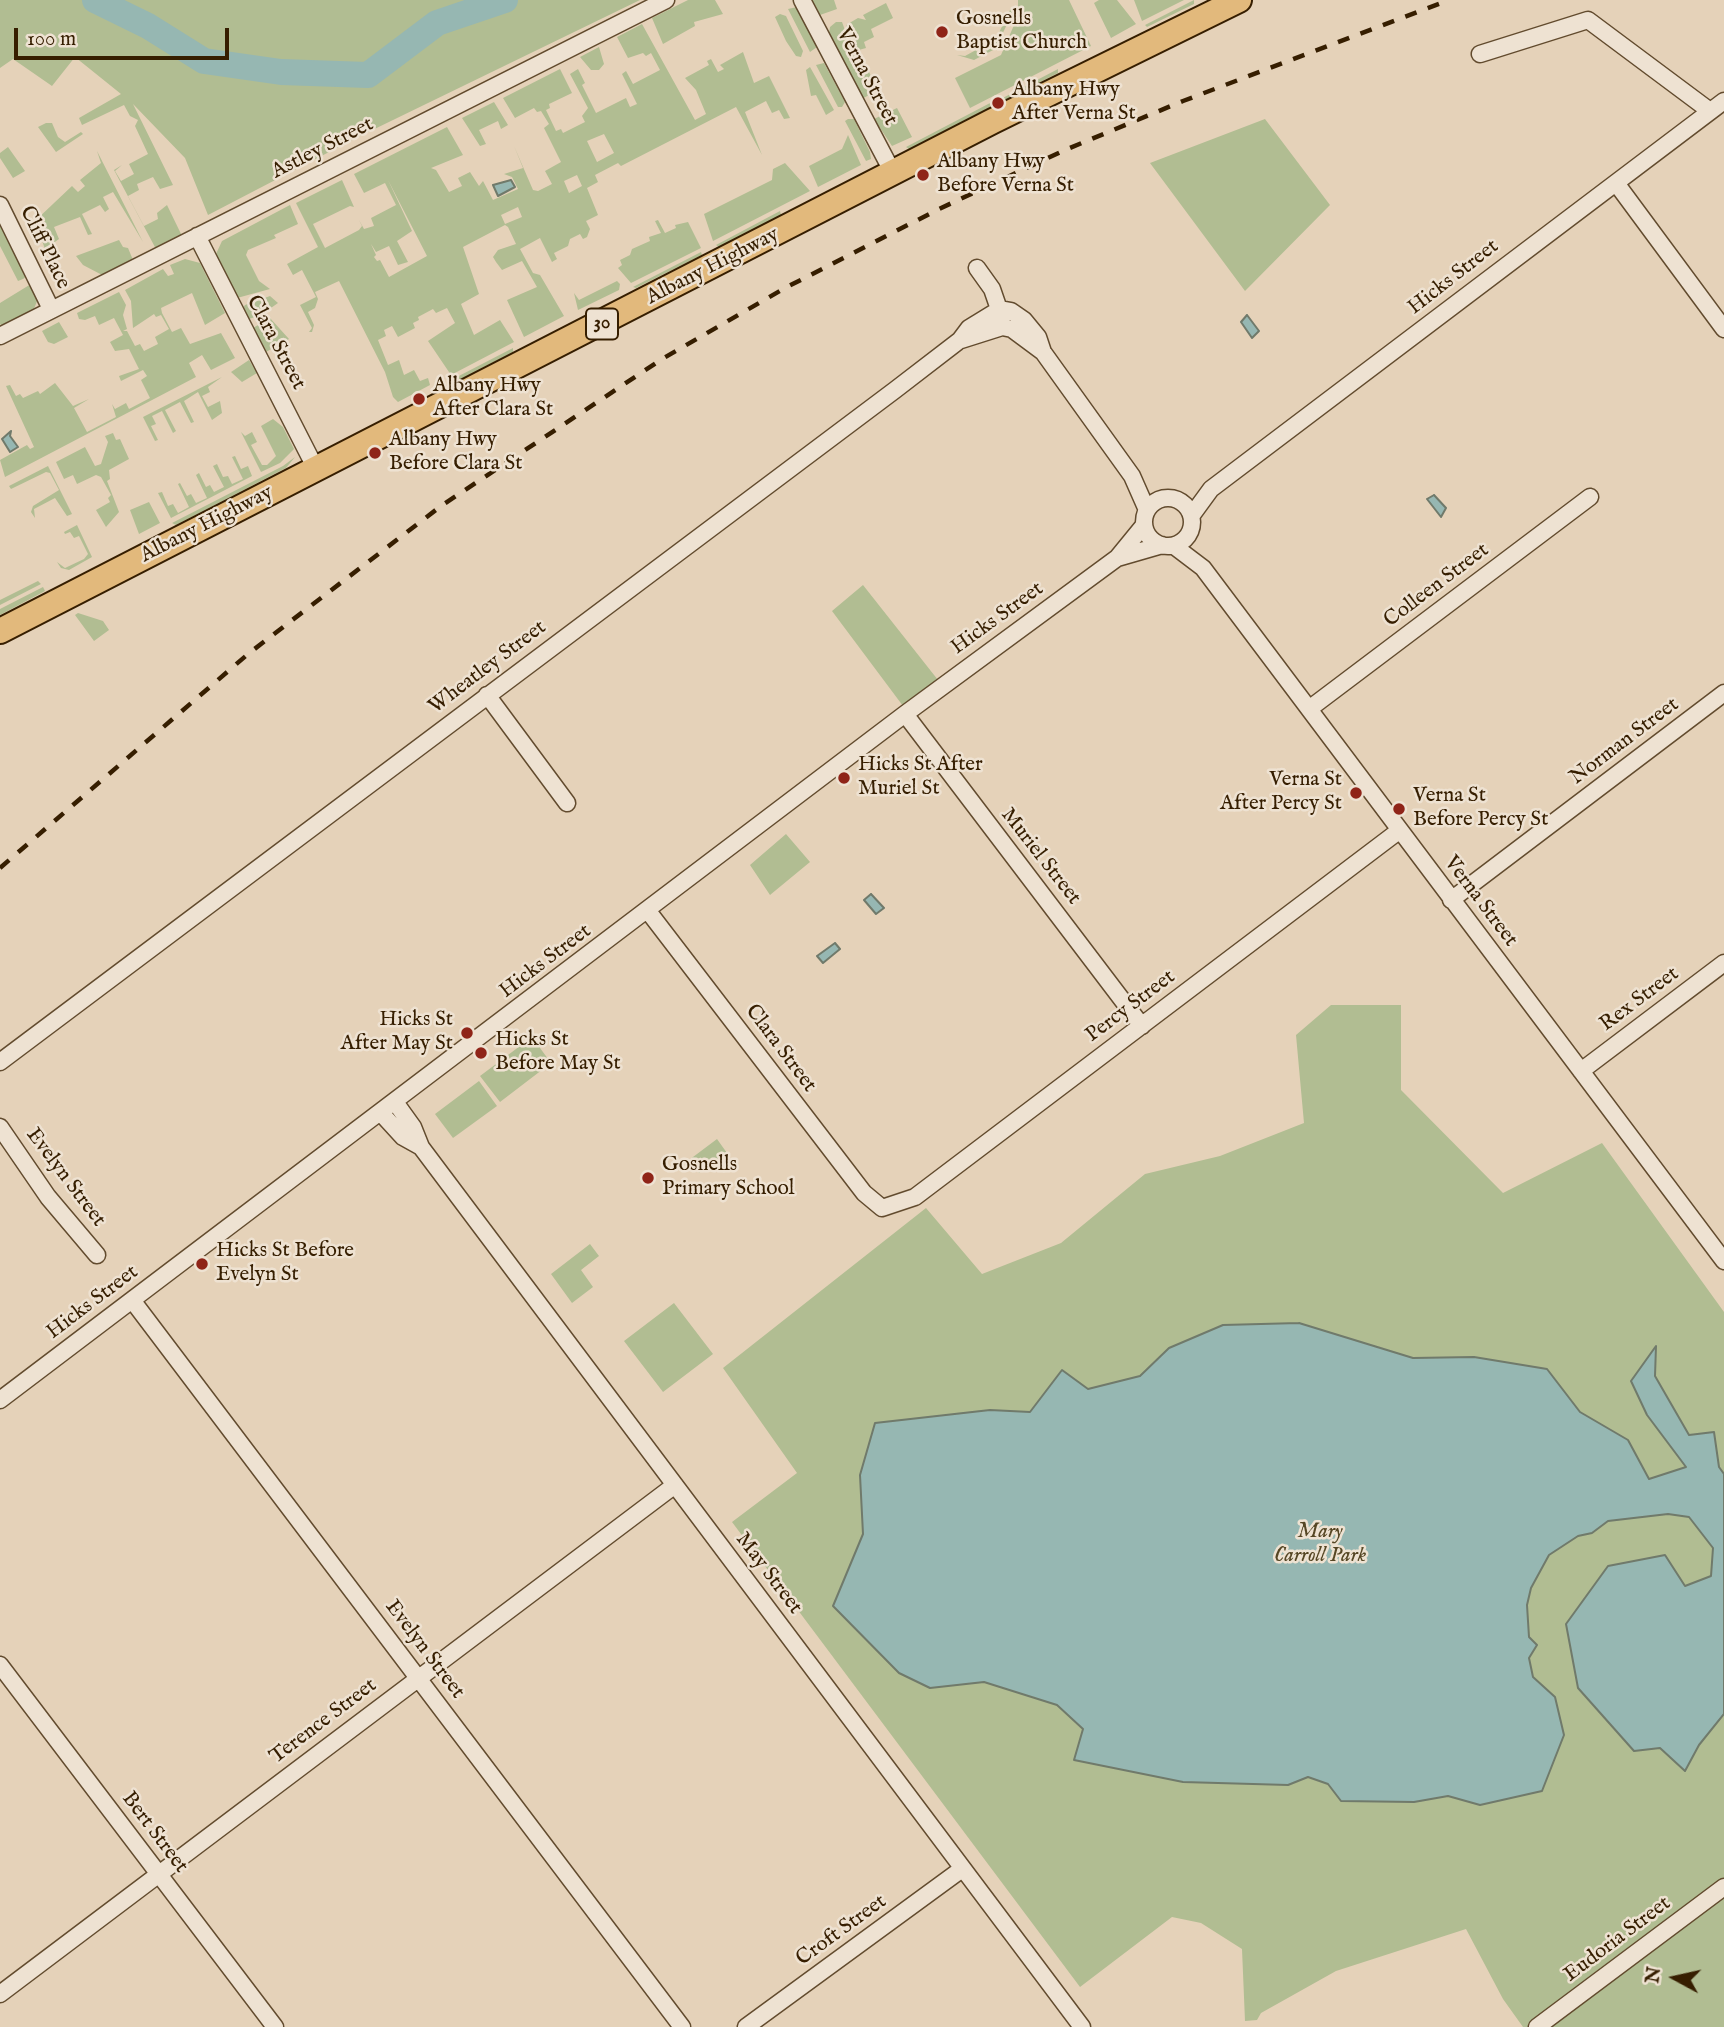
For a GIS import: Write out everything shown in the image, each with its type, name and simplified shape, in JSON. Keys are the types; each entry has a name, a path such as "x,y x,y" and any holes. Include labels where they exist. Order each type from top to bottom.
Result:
{"highway":[{"name":"Albany Highway","path":"0,631 893,173 1238,0"}],"street":[{"name":"Astley Street","path":"0,336 666,0"},
{"name":"Verna Street","path":"802,0 893,173"},
{"path":"1480,54 1588,20 1710,111"},
{"name":"Hicks Street","path":"1173,498 1210,489 1415,336 1454,302 1724,101"},
{"path":"1616,183 1724,329"},
{"name":"Cliff Place","path":"0,205 51,309"},
{"name":"Clara Street","path":"197,236 316,469"},
{"path":"977,268 992,289 1005,328"},
{"path":"1000,309 1011,311 1024,320 1038,337 1043,352 1132,476 1150,537 1168,545 1181,542 1191,522 1173,498 1132,476"},
{"name":"Wheatley Street","path":"0,1062 960,340 969,328 1000,309"},
{"path":"960,340 991,329 1012,329 1043,352"},
{"name":"Hicks Street","path":"1191,522 1210,489"},
{"name":"Colleen Street","path":"1309,709 1590,497"},
{"path":"1146,517 1156,501 1173,498"},
{"name":"Hicks Street","path":"0,1400 905,714 1117,558 1146,517"},
{"name":"Verna Street","path":"1191,522 1203,568"},
{"name":"Verna Street","path":"1168,545 1203,568 1724,1261"},
{"name":"Hicks Street","path":"1117,558 1168,545"},
{"name":"Norman Street","path":"1451,900 1724,693"},
{"path":"486,695 567,803"},
{"name":"Muriel Street","path":"905,714 1142,1026"},
{"name":"Percy Street","path":"883,1208 915,1197 1400,830"},
{"name":"Clara Street","path":"648,911 864,1192 883,1208"},
{"name":"Rex Street","path":"1581,1071 1724,963"},
{"name":"May Street","path":"395,1102 413,1127 421,1147 1082,2027"},
{"name":"May Street","path":"381,1113 403,1137 421,1147"},
{"name":"Evelyn Street","path":"0,1127 48,1197 97,1255"},
{"name":"Evelyn Street","path":"132,1300 681,2027"},
{"name":"Terence Street","path":"0,1994 675,1485"},
{"name":"Bert Street","path":"0,1665 275,2027"},
{"name":"Croft Street","path":"746,2027 962,1868"},
{"name":"Eudoria Street","path":"1537,2027 1724,1887"}],"green space":[{"path":"0,0 640,0 356,138 208,215 185,158 133,104 173,185 160,189 153,177 137,184 139,190 128,196 144,226 158,219 157,213 167,205 182,236 156,249 114,170 122,165 115,171 121,181 134,174 129,164 148,154 135,126 138,120 130,116 124,105 82,125 79,118 121,94 75,57 52,86 13,59 0,68"},
{"path":"688,0 715,0 723,14 694,22 695,26 663,44 652,18"},
{"path":"812,0 834,0 837,9 820,15"},
{"path":"1018,0 1069,0 1091,46 970,108 955,78 1001,55 1018,16"},
{"path":"1099,0 1117,0 1136,24 1111,38 1094,3"},
{"path":"1134,0 1184,0 1142,21"},
{"path":"1194,0 1194,4 1147,27 1145,25"},
{"path":"886,3 893,18 871,29 874,37 864,42 866,48 855,51 846,25 858,18 866,20 863,15"},
{"path":"797,7 817,47 810,52 788,9"},
{"path":"1011,8 1014,10 995,49 974,60 957,55 965,56 976,50 978,54 992,47"},
{"path":"780,14 786,16 803,51 801,57 796,56 786,41 775,17"},
{"path":"836,22 842,22 853,52 862,58 878,90 860,100 829,33 830,27"},
{"path":"642,24 695,120 706,114 696,90 685,78 709,65 707,61 711,59 718,72 724,69 720,65 743,52 754,83 769,76 790,118 784,119 779,110 772,113 766,101 745,112 762,155 736,107 621,166 618,163 595,175 598,182 587,188 598,215 586,221 590,229 587,237 583,239 580,234 570,239 568,246 554,253 557,259 552,262 540,238 520,249 533,273 540,275 564,316 524,337 507,300 537,287 522,261 502,270 493,257 498,250 516,244 508,227 505,225 463,247 479,294 461,304 474,335 500,320 514,342 451,375 428,341 455,323 447,308 436,313 433,309 418,317 419,320 413,323 415,328 398,337 392,326 384,330 386,336 378,340 388,365 399,360 404,375 414,370 420,381 428,378 430,385 398,402 393,397 385,372 339,281 315,292 318,299 315,308 308,312 314,325 312,332 309,332 312,328 300,305 316,297 302,270 293,275 287,264 318,247 296,203 342,180 354,207 350,206 313,224 325,248 359,230 362,226 359,220 364,229 374,226 371,218 396,205 385,183 364,193 354,174 447,127 463,155 431,168 436,170 449,192 462,186 458,178 470,172 479,186 483,181 493,200 518,189 512,177 504,174 523,168 514,146 533,190 538,191 552,184 545,171 561,162 544,128 549,124 541,111 537,112 534,108 515,118 503,98 560,69 572,93 549,104 550,108 546,110 556,131 561,129 563,133 585,122 582,116 588,108 570,74 578,69 585,83 582,85 596,113 626,98 630,107 637,104 622,74 626,71 633,84 660,70 651,53 628,58 617,37","holes":["604,134 614,153 597,162 587,141","577,175 582,186 569,193 564,181","388,180 427,256 389,277 380,260 377,261 374,257 376,255 371,244 376,252 389,246 398,265 408,262 397,241 412,231","518,207 522,217 505,224 501,215"]},
{"path":"599,47 604,64 599,70 591,70 580,57"},
{"path":"824,63 845,102 842,107 838,107 816,65"},
{"path":"810,67 834,110 826,115 816,95 811,96 806,70"},
{"path":"1058,69 1058,73 1001,102 999,100"},
{"path":"494,102 508,125 501,129 498,121 479,130 486,144 480,146 462,118"},
{"path":"992,102 994,105 909,149 906,147"},
{"path":"897,108 912,137 892,146 874,119"},
{"path":"854,119 871,159 866,161 845,121"},
{"path":"1265,119 1330,205 1245,291 1150,163"},
{"path":"52,123 58,137 65,142 81,132 83,134 56,152 38,127"},
{"path":"848,135 861,165 818,187 809,166 842,149"},
{"path":"8,147 25,171 13,178 0,158 0,153"},
{"path":"97,151 143,242 113,192 103,197 109,209 105,212 100,205 82,214 92,234 88,235 80,217 54,227 59,239 45,249 35,221 72,186 78,192 85,186 80,180 101,163"},
{"path":"785,163 810,191 713,241 704,214 772,180 773,169"},
{"path":"290,205 298,224 274,235 276,238 248,250 246,255 259,281 270,289 237,298 216,254 222,241"},
{"path":"780,211 781,215 719,247 716,245"},
{"path":"658,220 665,233 676,228 675,225 688,222 701,248 631,283 618,268 622,265 620,260 630,255 632,249 650,241 649,237 661,233 655,221"},
{"path":"0,222 27,276 18,281 0,246"},
{"path":"119,240 123,247 128,248 133,260 104,276 83,265 76,256"},
{"path":"701,252 702,255 636,288 633,287"},
{"path":"185,259 200,263 225,313 205,325 192,293 161,308 162,313 172,332 181,328 190,344 221,333 235,358 211,370 202,355 189,363 196,377 5,477 0,460 27,445 30,449 34,447 6,386 10,385 16,396 20,394 23,398 38,391 40,394 55,383 73,406 89,399 74,408 87,432 116,417 112,404 115,409 126,403 129,409 150,398 141,380 147,376 143,370 121,381 119,376 139,369 129,349 115,351 110,342 123,335 114,318 99,325 95,316 79,319 77,313 119,292 126,305 123,315 127,329 123,331 127,331 135,346 140,344 144,351 158,344 155,337 169,329 161,315 156,317 154,314 133,328 131,301 125,290 163,269 168,276 174,274 170,265"},
{"path":"617,281 620,284 619,290 578,310 574,293 579,300"},
{"path":"31,284 38,299 33,311 4,328 0,324 0,303"},
{"path":"270,296 278,303 261,315 249,319 243,308 245,305"},
{"path":"270,318 289,339 266,352 253,328"},
{"path":"59,322 68,337 54,344 48,342 42,331"},
{"path":"513,348 513,352 457,381 453,379"},
{"path":"249,360 257,373 242,382 231,372"},
{"path":"222,377 208,387 210,392 202,396 208,407 220,401 222,413 212,420 198,392 184,401 194,422 191,423 180,402 165,410 176,431 173,433 162,411 152,416 156,424 151,426 158,440 155,441 143,417"},
{"path":"273,419 283,427 294,449 280,463 261,472 241,432 245,436 252,432 257,442 251,445 262,465 267,465 276,456 261,426"},
{"path":"113,433 116,440 120,439 129,459 109,470 110,479 107,481 119,512 106,527 96,510 110,502 108,498 111,495 101,477 96,475 77,484 73,475 64,479 56,462 85,447 95,466 101,464 108,442 105,436"},
{"path":"235,456 241,469 248,466 252,476 171,518 158,493 162,492 168,506 173,504 178,513 189,507 178,484 180,483 187,496 191,494 196,503 207,498 196,475 199,473 206,487 210,485 214,492 224,487 213,466 217,464 223,477 228,476 232,484 243,479 232,457"},
{"path":"295,457 286,468 176,525 172,523 283,466"},
{"path":"48,466 72,514 67,516 55,498 34,509 35,518 31,512 33,506 59,490 50,473 46,472 11,489 9,486"},
{"path":"149,502 160,523 139,534 130,510"},
{"path":"77,525 92,557 69,570 61,568 57,562 65,568 84,559 88,554 79,536 74,538 70,532 64,532"},
{"path":"38,581 41,584 0,605 0,600"},
{"path":"863,585 938,680 903,706 832,611"},
{"path":"43,587 45,591 0,615 0,609"},
{"path":"78,613 103,621 109,630 94,641 75,615"},
{"path":"786,834 810,862 770,895 750,865"},
{"name":"Mary Carroll Park","path":"1331,1005 1401,1005 1401,1090 1503,1193 1602,1143 1724,1312 1724,2027 1523,2027 1503,1999 1466,1929 1336,1971 1261,2013 1257,2020 1245,2021 1242,1949 1201,1923 1172,1917 1080,1987 732,1522 797,1473 723,1368 926,1208 982,1274 1061,1243 1145,1174 1220,1156 1304,1123 1296,1035"},
{"path":"532,1037 551,1063 500,1102 480,1076"},
{"path":"479,1081 497,1106 453,1138 435,1114"},
{"path":"717,1139 727,1153 699,1173 689,1160"},
{"path":"590,1244 599,1256 581,1270 593,1287 572,1303 551,1274"},
{"path":"674,1303 713,1354 663,1392 624,1341"}],"water":[{"path":"511,180 515,187 498,196 493,185"},
{"path":"1247,315 1259,331 1252,338 1241,322"},
{"path":"11,431 10,436 18,447 10,452 2,439"},
{"path":"1434,495 1446,508 1441,517 1427,499"},
{"path":"871,894 884,908 876,914 864,900"},
{"path":"835,943 840,949 823,963 817,956"},
{"path":"1299,1323 1413,1358 1474,1357 1547,1369 1580,1412 1628,1440 1649,1479 1686,1467 1647,1415 1631,1381 1656,1346 1655,1376 1689,1435 1714,1432 1719,1467 1724,1474 1724,1714 1699,1745 1685,1771 1660,1748 1634,1751 1578,1688 1566,1624 1608,1566 1665,1555 1685,1586 1711,1576 1713,1548 1689,1517 1668,1514 1608,1521 1592,1533 1578,1536 1549,1555 1531,1588 1527,1605 1529,1637 1537,1645 1529,1658 1533,1677 1555,1697 1564,1735 1542,1791 1480,1805 1448,1796 1414,1802 1341,1801 1328,1784 1308,1777 1288,1785 1183,1782 1074,1760 1083,1729 1057,1705 984,1682 930,1688 899,1673 833,1606 863,1534 860,1475 875,1423 990,1410 1030,1412 1062,1370 1088,1389 1140,1376 1169,1348 1223,1325"}],"waterway":[{"path":"95,0 148,26 204,61 281,72 368,75 437,23 505,0"}],"railway":[{"path":"0,868 248,654 441,506 662,359 785,288 939,209 1065,150 1183,101 1449,0"}],"place":[{"name":"Gosnells Baptist Church","path":"942,32"},
{"name":"Albany Hwy After Verna St","path":"998,103"},
{"name":"Albany Hwy Before Verna St","path":"923,175"},
{"name":"Albany Hwy After Clara St","path":"419,399"},
{"name":"Albany Hwy Before Clara St","path":"375,453"},
{"name":"Hicks St After Muriel St","path":"844,778"},
{"name":"Verna St After Percy St","path":"1356,793"},
{"name":"Verna St Before Percy St","path":"1399,809"},
{"name":"Hicks St After May St","path":"467,1033"},
{"name":"Hicks St Before May St","path":"481,1053"},
{"name":"Gosnells Primary School","path":"648,1178"},
{"name":"Hicks St Before Evelyn St","path":"202,1264"}]}
